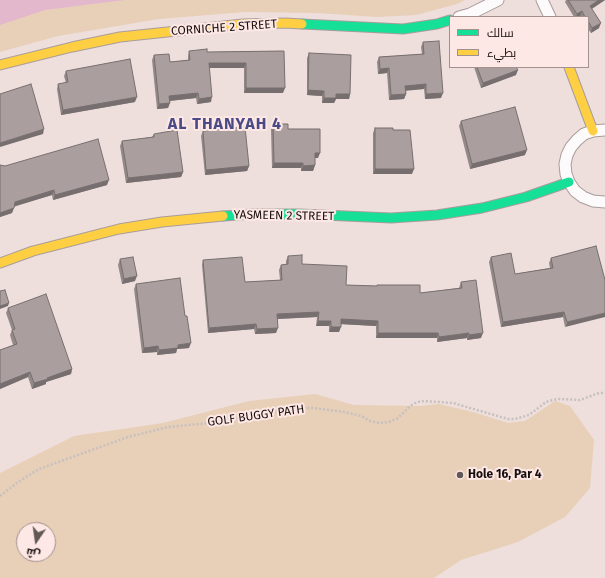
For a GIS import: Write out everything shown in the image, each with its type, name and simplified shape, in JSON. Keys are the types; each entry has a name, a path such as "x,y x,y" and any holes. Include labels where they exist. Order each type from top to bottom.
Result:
{"street":[{"path":"463,16 498,0"},
{"path":"542,0 550,16"},
{"name":"CORNICHE 2 STREET","path":"0,65 72,47 120,38 243,24 285,23 369,28 403,28 437,24 449,20"},
{"path":"569,68 593,131"},
{"path":"605,130 593,131 584,134 571,147 565,164 566,174 575,191 593,201 605,202"},
{"name":"YASMEEN 2 STREET","path":"0,263 33,251 76,239 162,222 254,214 300,214 391,218 437,215 482,208 526,197 569,182"}],"path":[{"name":"GOLF BUGGY PATH","path":"0,496 18,482 39,469 128,437 168,427 221,422 298,408 314,408 345,412 361,416 370,421 389,422 398,418 410,406 417,402 424,401 453,404 508,419 515,419 529,415 546,402 560,399 580,400 599,393 605,393"}],"shaded area":[{"path":"0,0 465,0 457,4 416,15 377,17 317,13 245,12 159,19 58,36 0,52"},
{"path":"0,0 125,0 45,10 0,25"},
{"path":"315,394 354,405 420,406 439,404 473,412 508,423 525,421 555,401 570,406 594,440 590,488 565,517 518,542 461,560 434,578 0,578 0,473 74,436 163,423 249,401"}],"building":[{"path":"568,0 599,0 590,6 601,23 592,28 589,23 589,16 584,16 582,11 577,14"},
{"path":"439,41 443,93 426,94 426,84 405,86 406,94 391,95 389,68 380,69 379,57 424,54 423,42"},
{"path":"207,49 207,52 284,51 285,88 246,88 246,63 209,63 212,97 199,99 198,93 169,96 170,103 159,104 154,55 169,54 170,62 190,60 189,51"},
{"path":"309,53 351,55 350,94 336,94 336,98 324,98 324,91 308,90"},
{"path":"130,59 137,97 63,110 58,84 68,82 66,71"},
{"path":"477,68 517,68 518,70 483,83"},
{"path":"31,84 44,129 0,143 0,94"},
{"path":"515,107 527,150 472,164 461,121"},
{"path":"273,124 288,124 288,129 320,129 320,153 315,153 315,165 303,166 303,163 274,163"},
{"path":"245,127 249,166 206,170 203,131"},
{"path":"375,128 410,130 414,169 375,169"},
{"path":"177,130 183,172 128,178 122,141 154,137 154,134"},
{"path":"98,139 109,180 55,195 54,190 15,202 14,208 0,213 0,165 5,166"},
{"path":"596,246 605,280 605,313 567,322 564,312 503,322 491,257 511,253 515,274 553,268 551,258"},
{"path":"302,255 302,264 347,266 346,285 420,285 420,293 462,288 461,282 476,280 483,333 469,335 469,333 439,337 438,333 378,333 378,321 341,319 341,327 331,327 331,321 318,321 319,312 277,314 278,328 257,329 256,324 209,328 203,260 242,257 245,282 282,280 281,265 288,264 288,256"},
{"path":"133,257 137,276 124,279 120,259"},
{"path":"180,278 185,316 187,316 191,343 178,345 178,348 159,350 158,346 144,348 136,284"},
{"path":"5,290 9,303 0,306 0,291"},
{"path":"46,294 72,369 34,383 30,372 0,384 0,350 17,344 12,330 15,329 8,308"}],"traffic: fast":[{"path":"302,24 403,29 437,24 449,20"},
{"path":"223,216 300,214 391,218 437,215 482,208 526,197 569,182"}],"traffic: slow":[{"path":"0,65 120,37 243,24 302,24"},
{"path":"569,68 593,131"},
{"path":"0,263 33,251 119,229 162,222 223,216"}],"place":[{"name":"Hole 16, Par 4","path":"460,475"}],"district":[{"name":"AL THANYAH 4","path":"225,125"}]}
